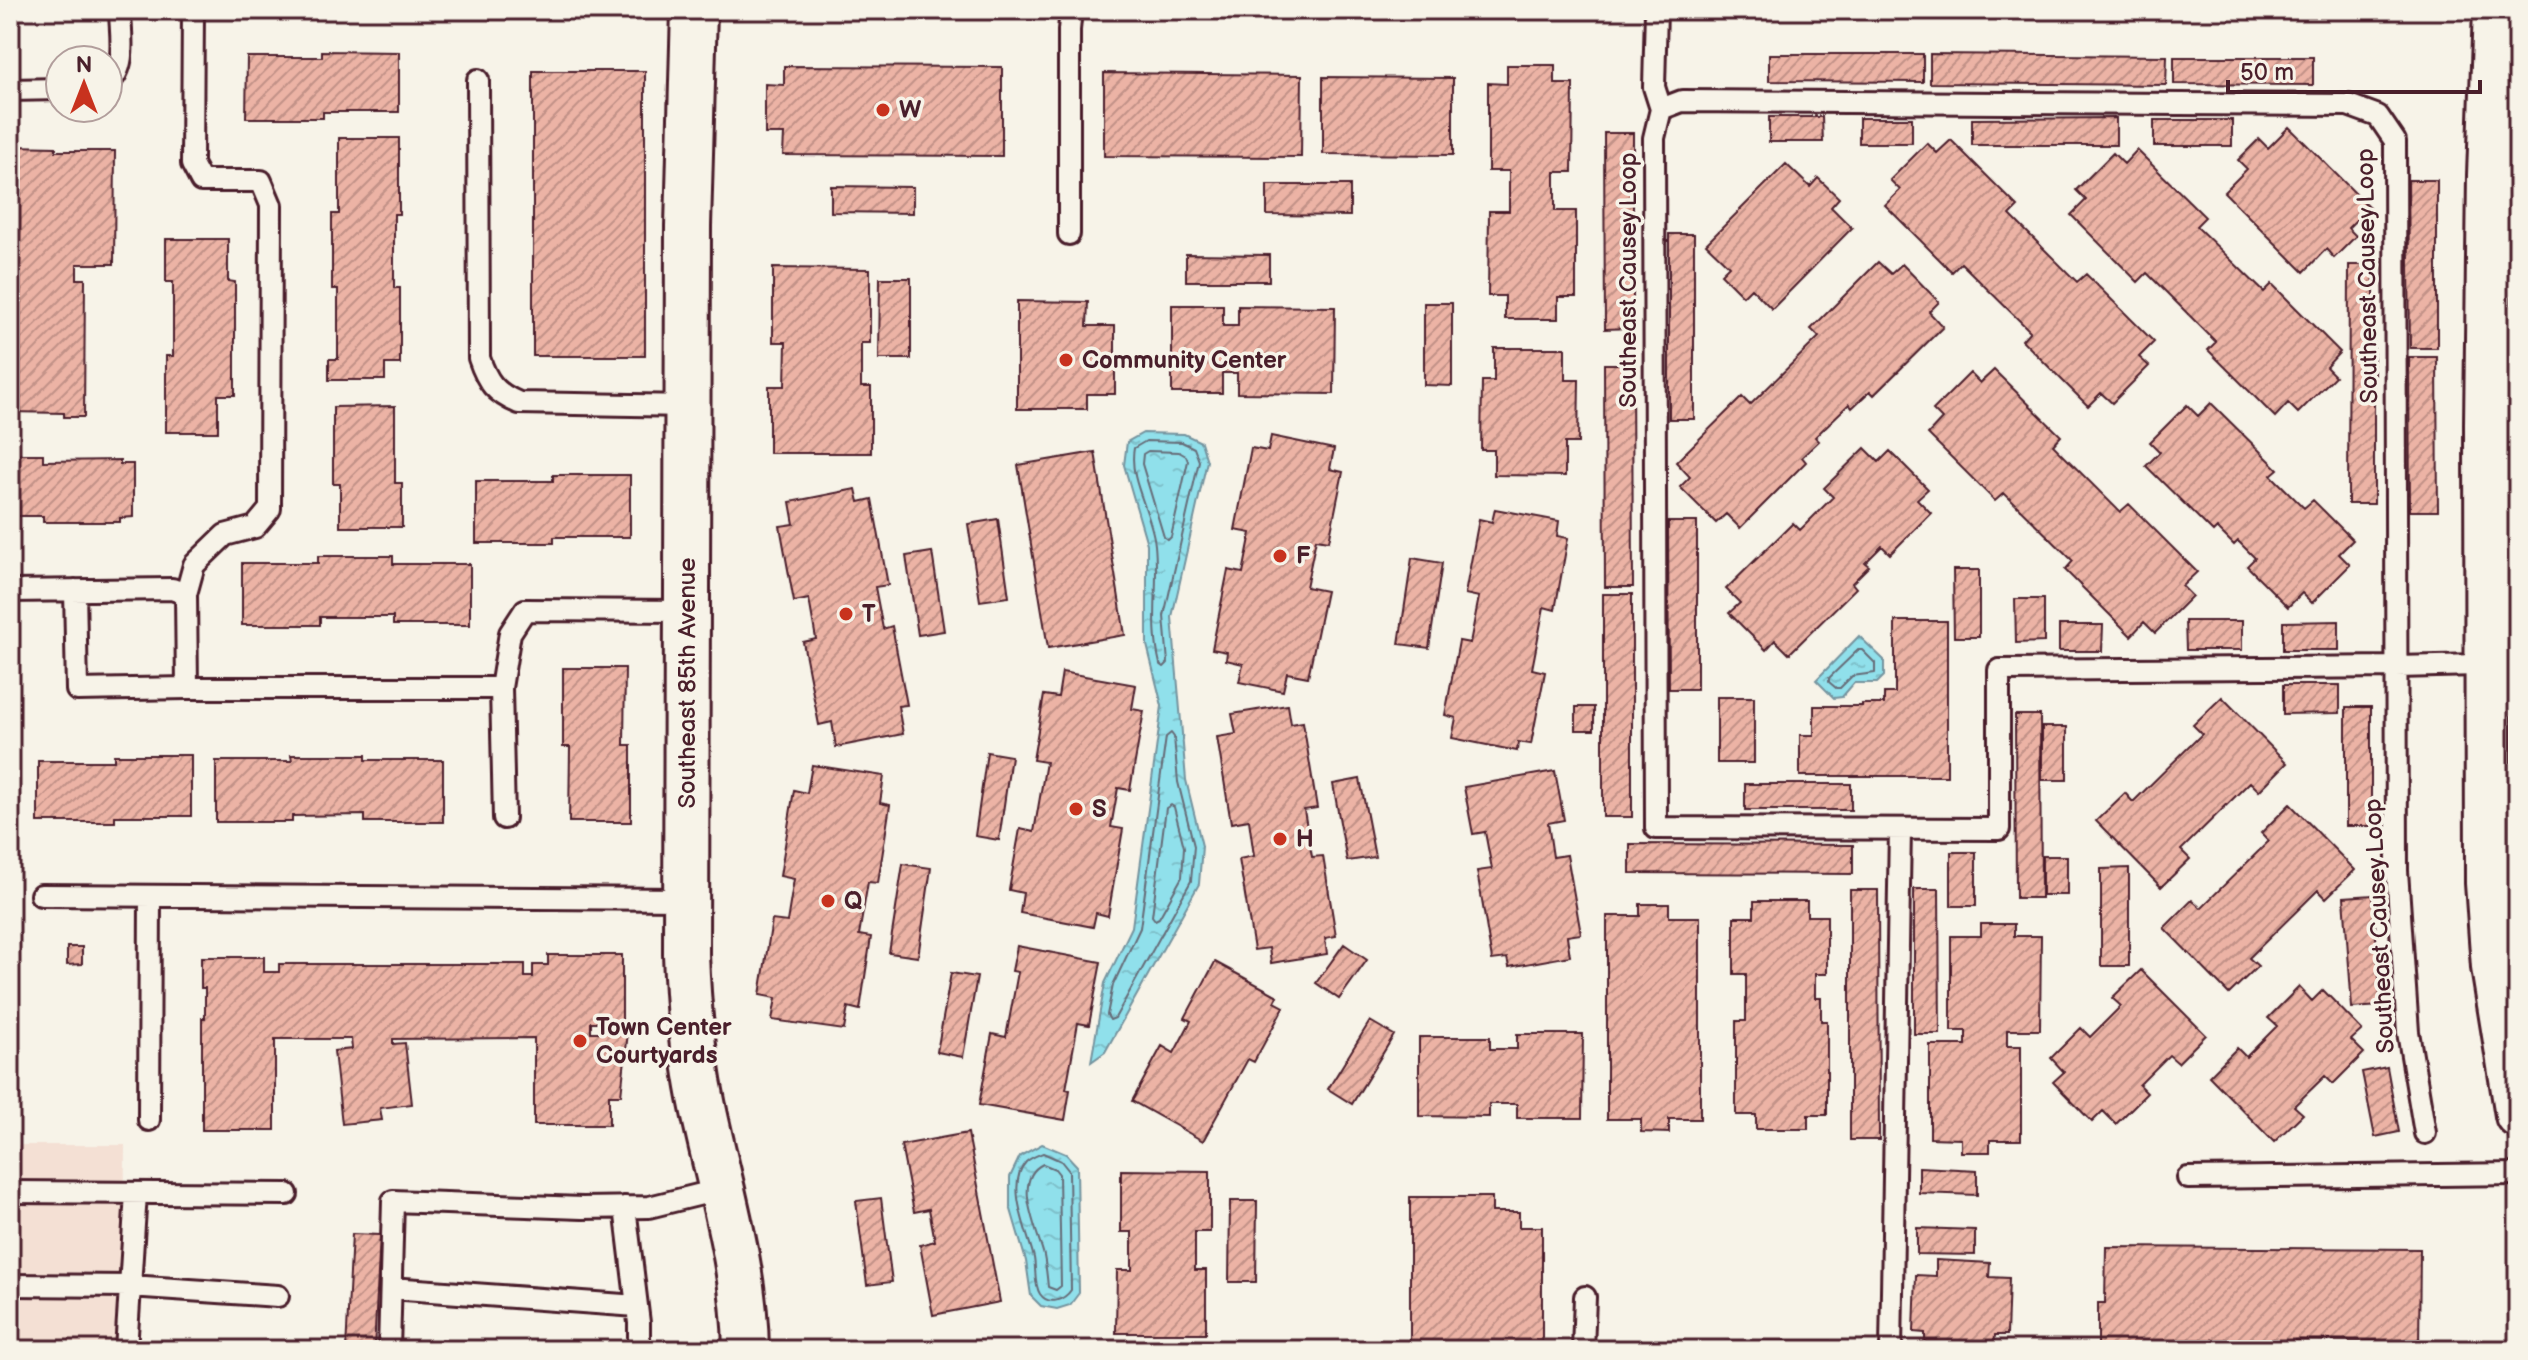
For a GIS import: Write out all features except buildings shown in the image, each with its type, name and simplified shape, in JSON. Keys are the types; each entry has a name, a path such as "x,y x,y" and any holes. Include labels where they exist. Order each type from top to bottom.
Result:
{"street":[{"name":"Southeast 85th Avenue","path":"694,10 688,226 686,954 692,1044 743,1293 746,1350"},
{"path":"2496,10 2488,319 2503,665 2488,861 2491,940 2518,1115"}],"lane":[{"path":"120,10 121,44"},
{"path":"187,688 186,594 194,565 225,535 255,527 270,509 271,205 261,181 201,181 192,164 193,10"},
{"path":"1069,234 1071,10"},
{"path":"1656,10 1654,87 1661,109"},
{"path":"478,80 479,358 486,379 504,397 519,403 688,406"},
{"path":"10,90 44,89"},
{"name":"Southeast Causey Loop","path":"2425,1133 2408,1032 2397,871 2397,667 2395,141 2378,116 2348,105 1682,101 1661,109 1654,138 1656,828 1999,829 1999,670 2397,667 2503,665"},
{"path":"10,591 172,589 186,594"},
{"path":"75,590 77,690 501,688"},
{"path":"504,818 501,688 510,633 525,610 687,611"},
{"path":"1891,1350 1900,829"},
{"path":"41,895 686,899"},
{"path":"149,1120 150,896"},
{"path":"2188,1178 2518,1174"},
{"path":"389,1350 393,1201 649,1207 722,1189"},
{"path":"10,1192 287,1194"},
{"path":"126,1350 136,1193"},
{"path":"625,1207 639,1350"},
{"path":"10,1285 130,1286 278,1296"},
{"path":"391,1288 637,1306"},
{"path":"1583,1350 1585,1297"}],"shaded area":[{"path":"10,1145 125,1145 123,1350 10,1350"}],"water":[{"path":"1143,433 1184,434 1201,442 1207,461 1172,617 1186,780 1202,846 1199,884 1105,1052 1091,1062 1105,983 1132,927 1162,706 1147,645 1147,544 1124,465 1127,442"},
{"path":"1859,636 1884,660 1884,676 1877,683 1854,683 1842,697 1834,698 1816,680"},
{"path":"1042,1144 1066,1154 1077,1166 1079,1293 1070,1305 1057,1309 1041,1306 1031,1296 1026,1261 1010,1206 1010,1177 1020,1156"}],"place":[{"name":"W","path":"883,110"},
{"name":"Community Center","path":"1066,360"},
{"name":"F","path":"1280,556"},
{"name":"T","path":"846,614"},
{"name":"S","path":"1076,809"},
{"name":"H","path":"1280,839"},
{"name":"Q","path":"828,901"},
{"name":"Town Center Courtyards","path":"580,1041"}]}
